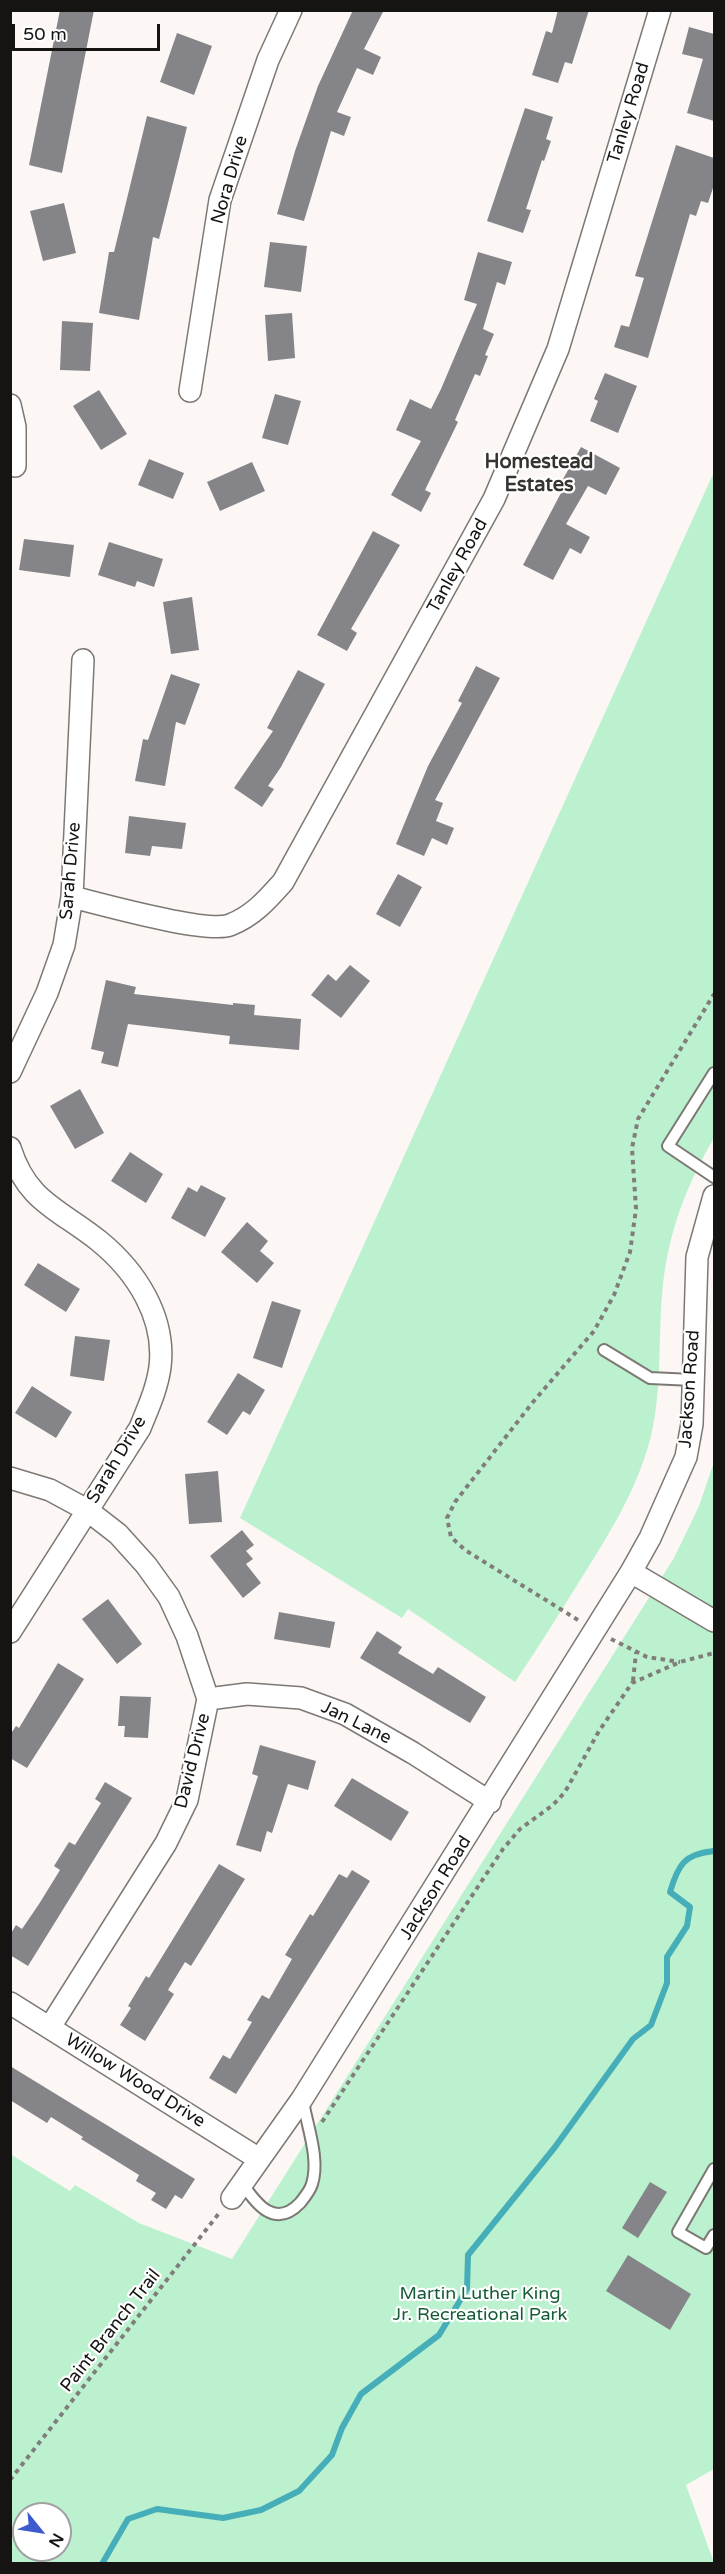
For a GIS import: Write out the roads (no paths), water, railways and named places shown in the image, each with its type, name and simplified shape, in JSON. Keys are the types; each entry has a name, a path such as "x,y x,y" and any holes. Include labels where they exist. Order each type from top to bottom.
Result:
{"street":[{"name":"Nora Drive","path":"190,391 220,200 268,60 291,10"},
{"name":"Tanley Road","path":"72,897 197,926 228,926 258,911 283,882 494,499 523,436 558,349 660,10"},
{"path":"10,405 15,428 15,466"},
{"name":"Sarah Drive","path":"10,1072 51,983 64,945 72,897 83,660"},
{"name":"Sarah Drive","path":"10,1148 18,1171 35,1194 98,1240 140,1283 158,1334 160,1366 153,1398 140,1428 10,1632"},
{"name":"Jackson Road","path":"237,2190 302,2098 489,1802 650,1538 686,1457 692,1424 697,1257 714,1196"},
{"name":"David Drive","path":"10,1478 50,1490 87,1510 118,1534 146,1564 169,1597 187,1636 208,1700 187,1800 166,1843 50,2027"},
{"path":"631,1572 714,1621"},
{"name":"Jan Lane","path":"208,1700 248,1694 302,1698 345,1714 413,1753 489,1802"},
{"name":"Willow Wood Drive","path":"10,2003 259,2159"}],"lane":[{"path":"714,1073 668,1146 714,1177"},
{"path":"604,1350 650,1378 693,1380"},
{"path":"237,2190 252,2198 268,2212 282,2215 295,2208 304,2199 313,2184 314,2157 302,2098"},
{"path":"714,2169 678,2232 706,2248 714,2235"}],"waterway":[{"path":"102,2564 128,2519 157,2509 223,2518 261,2510 299,2491 332,2455 342,2428 361,2394 439,2335 467,2289 468,2255 555,2147 633,2039 651,2025 667,1983 667,1957 687,1926 690,1907 670,1892 673,1883 680,1868 689,1858 714,1851"}],"district":[{"name":"Homestead Estates","path":"539,474"}],"park label":[{"name":"Martin Luther King Jr. Recreational Park","path":"480,2304"}]}
